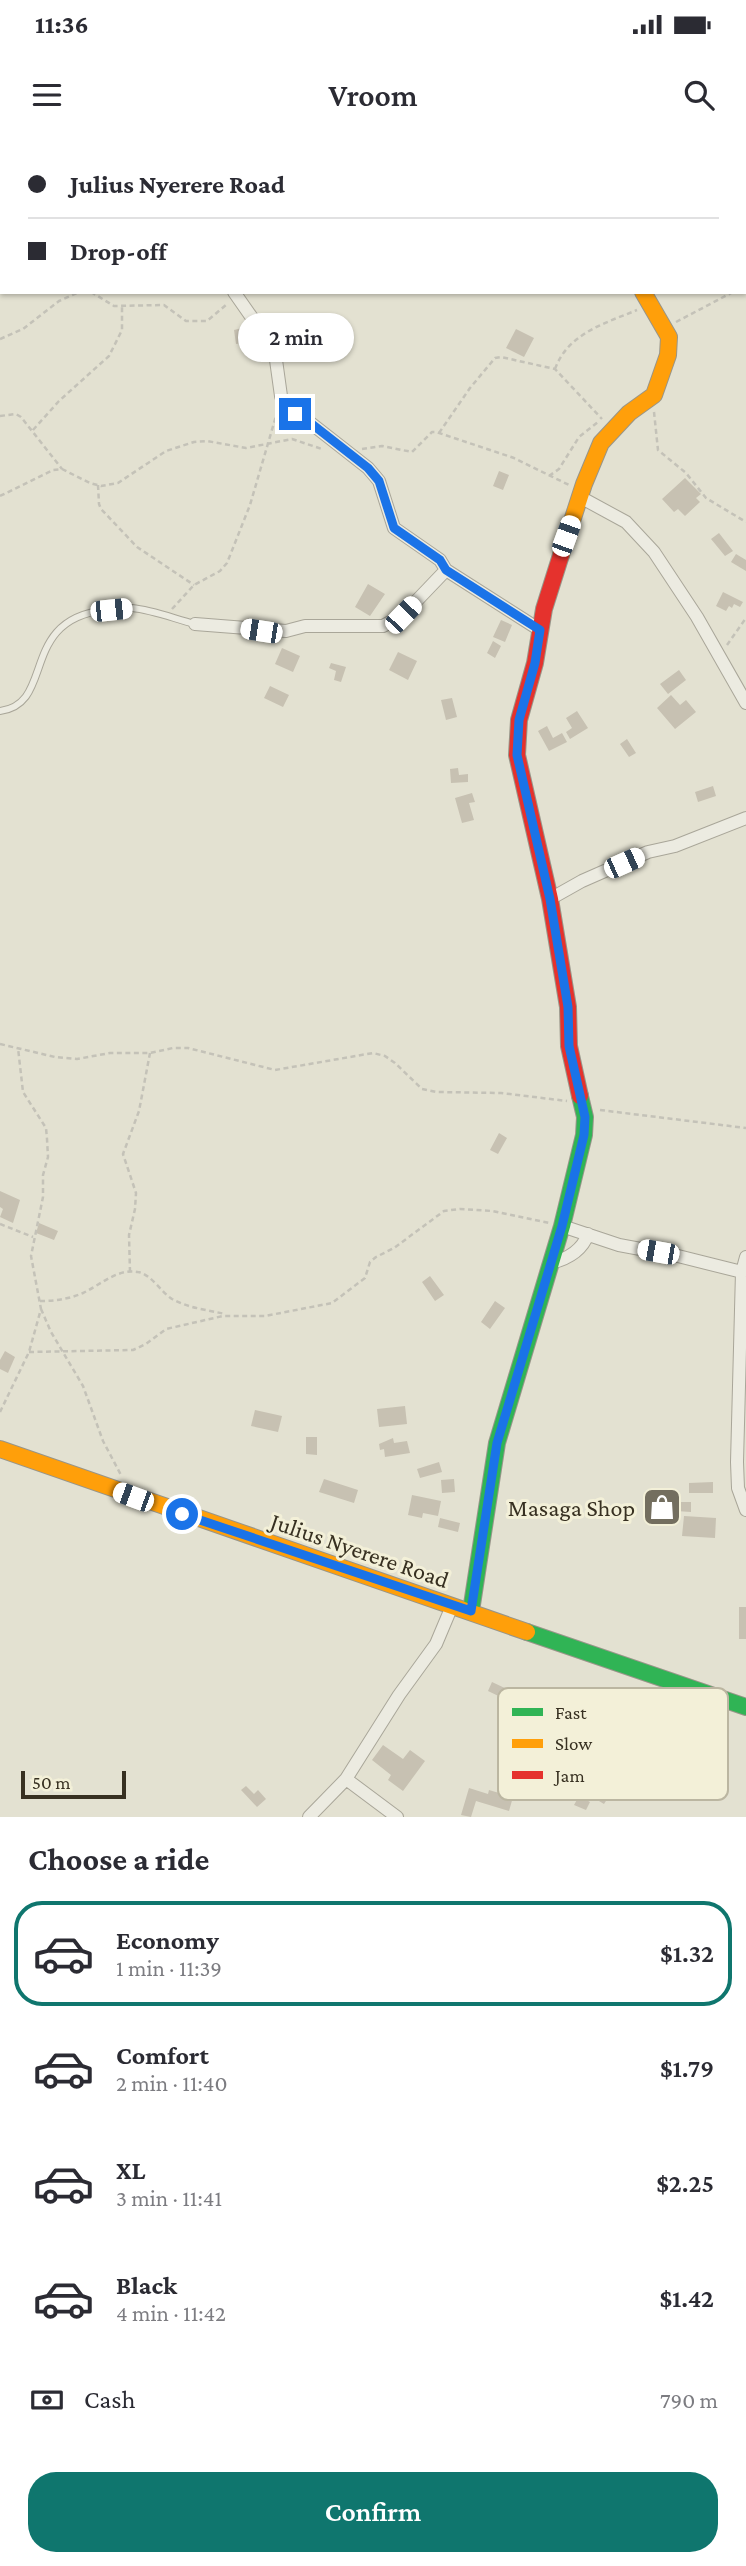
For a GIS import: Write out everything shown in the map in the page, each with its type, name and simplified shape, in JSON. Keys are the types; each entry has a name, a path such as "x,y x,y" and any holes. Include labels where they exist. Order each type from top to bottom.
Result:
{"main road":[{"path":"471,1611 497,1443 562,1226 584,1135 585,1117 569,1046 568,1007 550,899 517,755 519,720 556,568 601,443 629,413 654,395 668,355 669,337 645,296"},
{"name":"Julius Nyerere Road","path":"0,1448 133,1497 692,1688"},
{"name":"Julius Nyerere Road","path":"728,1701 746,1707"}],"street":[{"path":"232,296 269,342 276,360 285,407 308,421 368,468 379,481 394,528 440,560 446,570 540,630"},
{"path":"581,494 626,522 654,552 697,617 746,703"},
{"path":"195,624 274,631 326,625 363,628 383,626 403,615 446,570"},
{"path":"550,899 582,881 648,852 675,846 746,818"},
{"path":"562,1226 619,1245 678,1255 742,1272"},
{"path":"551,1264 572,1255 585,1242 588,1234"},
{"path":"746,1257 742,1272 737,1462 738,1488 746,1510"},
{"path":"309,1817 346,1779 399,1695 436,1644 452,1606"},
{"path":"346,1779 397,1817"}],"lane":[{"path":"0,711 14,707 27,698 49,641 56,631 71,620 91,612 131,608 195,624"}],"path":[{"path":"0,339 23,329 59,301 75,294"},
{"path":"94,294 109,304 163,305 187,321 199,323 214,317 232,296"},
{"path":"665,329 729,294"},
{"path":"555,369 563,352 593,328 638,309 645,296"},
{"path":"33,430 59,401 109,356 122,330 122,306"},
{"path":"439,433 495,358 514,358 555,369 602,419"},
{"path":"654,395 658,450 686,473 706,498 746,523"},
{"path":"165,617 194,585 220,571 227,563 269,444 281,396"},
{"path":"0,416 16,414 28,423 62,469 98,485 118,483 166,451 194,442 207,441 246,448 292,439 320,449 349,453 382,446 412,452 432,432 514,458 581,494"},
{"path":"0,496 53,470 62,469"},
{"path":"98,485 101,509 137,547 194,585"},
{"path":"720,656 746,618"},
{"path":"0,1044 77,1059 110,1053 150,1054 173,1048 188,1048 275,1070 373,1053 395,1062 422,1089 437,1092 501,1093 581,1102 600,1110 618,1113 667,1116 696,1123 746,1128"},
{"path":"18,1048 23,1092 46,1128 47,1139 43,1197 31,1256 41,1309 83,1386 103,1441 121,1474"},
{"path":"130,1272 129,1235 136,1193 122,1154 139,1111 150,1054"},
{"path":"40,1301 59,1300 81,1294 113,1276 130,1272 145,1274 170,1298 184,1304 229,1315 265,1316 332,1303 365,1278 370,1262 376,1257 394,1248 444,1211 492,1211 562,1226"},
{"path":"0,1224 34,1238"},
{"path":"0,1412 29,1352 41,1309"},
{"path":"29,1352 133,1350 166,1329 229,1315"}],"building":[{"path":"242,328 243,333 251,332 252,342 236,344 234,330"},
{"path":"516,329 534,338 524,357 506,348"},
{"path":"499,471 509,475 503,490 493,486"},
{"path":"685,478 701,494 696,498 700,502 685,516 678,509 674,512 662,499"},
{"path":"719,533 733,551 725,556 711,539"},
{"path":"736,554 746,560 746,571 731,562"},
{"path":"368,584 385,594 370,616 355,607"},
{"path":"723,592 743,602 740,607 734,604 726,611 716,606"},
{"path":"501,620 512,625 505,642 493,637"},
{"path":"493,641 501,646 495,658 487,653"},
{"path":"282,648 300,656 293,672 275,664"},
{"path":"398,652 417,661 408,680 389,670"},
{"path":"331,663 346,667 341,682 334,680 336,671 329,668"},
{"path":"679,670 686,680 668,694 660,684"},
{"path":"270,686 289,695 283,707 264,698"},
{"path":"671,695 680,705 686,700 696,712 675,729 657,708"},
{"path":"452,698 457,717 446,720 441,700"},
{"path":"577,711 588,728 570,739 566,732 572,728 566,718"},
{"path":"547,726 553,738 562,733 567,742 549,751 538,731"},
{"path":"627,739 636,753 629,757 620,744"},
{"path":"458,768 459,775 468,774 468,782 451,783 450,769"},
{"path":"713,786 716,796 698,802 695,792"},
{"path":"472,793 475,802 469,803 474,820 462,823 455,798"},
{"path":"499,1133 507,1138 498,1154 490,1150"},
{"path":"0,1191 20,1200 13,1223 0,1217 3,1209 0,1207"},
{"path":"39,1223 58,1231 54,1240 36,1233"},
{"path":"430,1276 444,1295 435,1301 422,1282"},
{"path":"495,1301 505,1308 490,1329 481,1322"},
{"path":"5,1351 15,1357 8,1373 0,1369 0,1360"},
{"path":"405,1406 407,1424 379,1427 377,1409"},
{"path":"255,1410 282,1416 278,1432 251,1426"},
{"path":"306,1437 317,1437 317,1455 306,1454"},
{"path":"393,1438 394,1443 407,1441 410,1453 385,1457 384,1449 380,1450 379,1444"},
{"path":"439,1462 442,1472 420,1478 417,1469"},
{"path":"324,1479 358,1490 354,1503 319,1492"},
{"path":"454,1479 455,1492 442,1493 441,1480"},
{"path":"713,1482 713,1493 689,1493 689,1483"},
{"path":"412,1495 441,1501 438,1516 423,1513 422,1518 408,1515"},
{"path":"676,1502 691,1502 691,1512 676,1511"},
{"path":"684,1516 716,1518 715,1538 682,1536"},
{"path":"440,1518 460,1523 458,1532 438,1527"},
{"path":"739,1607 746,1607 746,1639 739,1639"},
{"path":"492,1682 505,1688 498,1688 498,1696 488,1691"},
{"path":"383,1745 403,1759 410,1750 425,1761 403,1791 388,1780 391,1775 372,1760"},
{"path":"246,1786 254,1794 258,1790 266,1799 257,1807 241,1790"},
{"path":"469,1788 488,1794 489,1790 498,1793 498,1800 512,1800 509,1811 476,1801 471,1817 461,1815"},
{"path":"577,1800 590,1802 586,1810 574,1805"}],"traffic: fast":[{"path":"471,1611 497,1443 562,1226 584,1135 585,1117 580,1096"},
{"path":"527,1632 691,1688"},
{"path":"728,1701 746,1707"}],"traffic: slow":[{"path":"561,555 584,484 601,443 629,413 654,395 668,355 669,337 644,294"},
{"path":"0,1449 527,1632"}],"traffic: jam":[{"path":"561,555 544,609 535,663 519,720 517,755 550,899 568,1007 569,1046 580,1096"}],"place":[{"name":"Masaga Shop","path":"662,1507"}],"route":[{"path":"182,1514 471,1611 497,1443 562,1226 584,1135 585,1117 569,1046 568,1007 550,899 517,755 519,720 535,663 540,630 446,570 440,560 394,528 379,481 368,468 308,421 295,414"}]}
